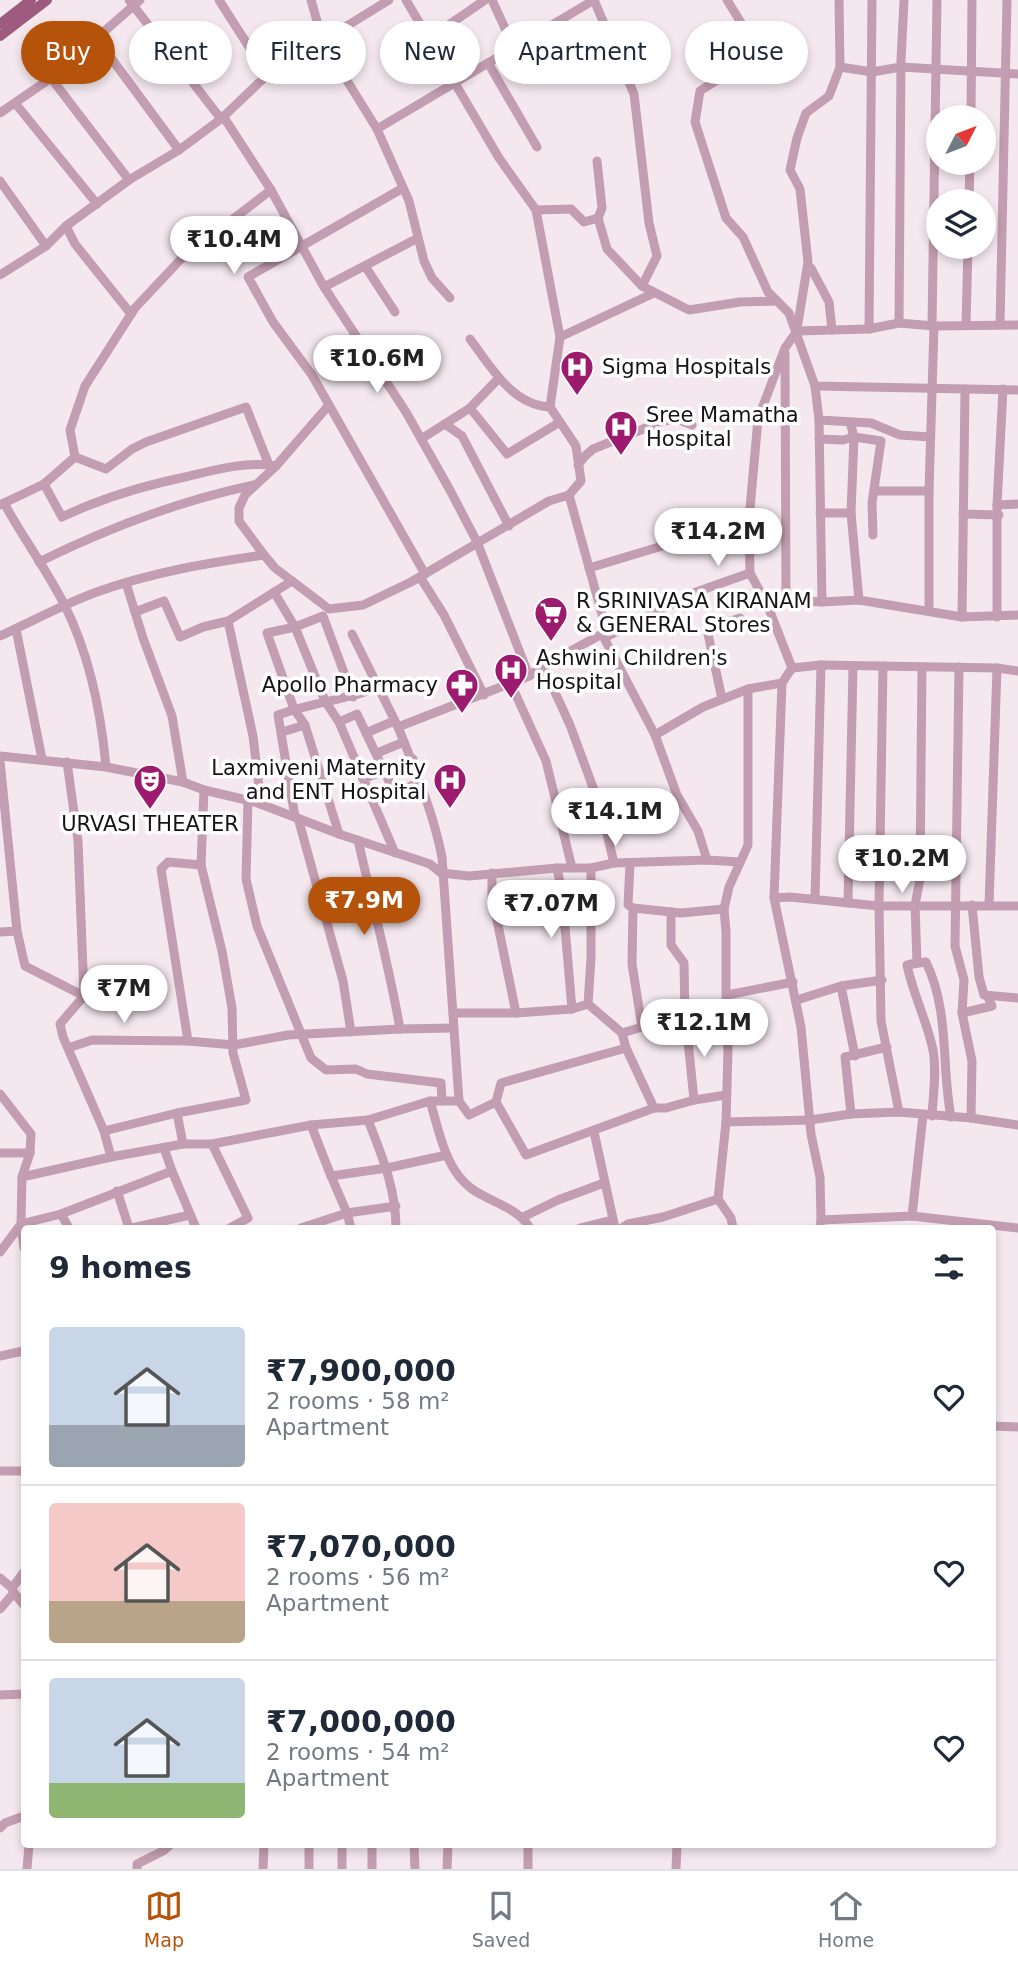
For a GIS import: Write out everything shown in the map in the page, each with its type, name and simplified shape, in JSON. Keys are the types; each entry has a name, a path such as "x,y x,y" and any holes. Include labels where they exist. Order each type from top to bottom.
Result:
{"main road":[{"path":"0,24 31,0"},
{"path":"0,36 47,0"}],"street":[{"path":"219,0 246,42"},
{"path":"311,0 315,21"},
{"path":"356,21 389,0"},
{"path":"406,0 418,21"},
{"path":"454,21 485,0"},
{"path":"492,0 502,21"},
{"path":"559,21 594,0 634,94 649,223 657,256 642,286"},
{"path":"727,0 748,34 756,55 699,92 695,122 726,218 743,237 768,292 789,313 815,386 819,420 822,602"},
{"path":"792,668 767,604 750,573 750,520 758,419 785,348 797,331 808,267 800,189 790,170 806,113 829,96 840,67 839,0"},
{"path":"869,329 872,0"},
{"path":"899,324 904,0"},
{"path":"929,611 937,0"},
{"path":"971,105 972,0"},
{"path":"1000,325 1007,0"},
{"path":"114,21 134,2 222,117 271,190 324,287 421,439 477,542 529,676"},
{"path":"480,68 494,60"},
{"path":"115,63 179,150"},
{"path":"488,63 537,147"},
{"path":"840,67 872,72 901,67 1018,74"},
{"path":"0,113 42,84"},
{"path":"56,84 129,180"},
{"path":"0,275 46,246 66,226 129,180 179,150 222,117 257,84"},
{"path":"349,84 377,129 403,188 424,261 432,278 450,298"},
{"path":"329,405 245,495 239,508 239,522 275,568 330,609 363,605 422,575 549,501 569,495 581,481 576,446 550,407 560,337 536,210 499,158 455,84 377,129"},
{"path":"15,103 97,204"},
{"path":"597,161 602,208 598,218 607,249 642,286 689,310 740,302 777,301"},
{"path":"0,181 46,246"},
{"path":"403,188 248,277 273,322 312,375 329,405 444,615 484,695"},
{"path":"75,457 70,430 85,386 131,314 181,259 271,190"},
{"path":"536,210 572,209 584,222 598,218"},
{"path":"66,226 75,244 131,314"},
{"path":"324,287 418,238"},
{"path":"967,324 968,259"},
{"path":"365,266 395,312"},
{"path":"808,267 829,302 832,330"},
{"path":"560,337 654,293"},
{"path":"797,331 869,329 899,324 1018,325"},
{"path":"470,339 499,378 516,395 534,406 550,407"},
{"path":"785,348 786,600"},
{"path":"421,439 470,408 499,378"},
{"path":"815,386 1018,390"},
{"path":"962,617 965,389"},
{"path":"997,617 1003,389"},
{"path":"75,457 106,470 132,449 146,442 246,407 272,466"},
{"path":"470,408 507,454 560,422"},
{"path":"578,465 593,449 663,421 677,419 692,425"},
{"path":"819,420 871,423 911,437 930,437"},
{"path":"850,422 854,437 851,513 859,600"},
{"path":"444,424 462,436 509,526"},
{"path":"819,439 843,440 854,437 881,440 874,491 873,535"},
{"path":"75,457 44,484 2,504 65,606 91,676 102,720 106,767"},
{"path":"44,484 62,517 96,501 149,484 231,466 272,466"},
{"path":"39,562 96,534 170,506 254,485"},
{"path":"874,491 929,491"},
{"path":"569,495 605,635 655,735 677,795 698,831 708,860"},
{"path":"963,514 998,510 1018,504"},
{"path":"820,513 851,513"},
{"path":"589,568 750,520"},
{"path":"0,636 93,594 126,583 186,566 264,555"},
{"path":"366,733 511,684 696,592 750,573"},
{"path":"135,612 163,601 180,637 228,621 292,581"},
{"path":"126,583 172,716 183,782"},
{"path":"274,592 295,627 325,702 339,722 395,853"},
{"path":"767,604 786,600 859,600 962,617 1018,615"},
{"path":"339,834 305,724 294,709 267,634 323,617 353,696"},
{"path":"722,699 708,634 710,628 740,618"},
{"path":"228,621 253,736 261,804"},
{"path":"16,629 42,759"},
{"path":"352,634 413,759 438,838 442,858 459,1101 469,1115 496,1102"},
{"path":"792,668 821,665 997,668 1018,671"},
{"path":"815,899 821,665"},
{"path":"544,666 570,725 601,809 614,863"},
{"path":"848,903 853,666"},
{"path":"883,666 879,906 881,1021 899,1112"},
{"path":"912,1216 934,1085 933,1051 913,990 912,964 922,823 922,667"},
{"path":"959,667 956,946 964,980 962,1013 972,1061 971,1118"},
{"path":"792,668 782,683 774,898 797,1000 810,1120 820,1177 820,1224 912,1216 992,1225"},
{"path":"989,905 997,668"},
{"path":"655,735 722,699 748,689 782,683"},
{"path":"511,684 546,761 572,868"},
{"path":"351,1032 343,981 297,817 278,715 377,688"},
{"path":"733,1225 732,1219 718,1199 726,1122 728,1049 724,909 748,845 748,689"},
{"path":"339,722 357,714 395,794 419,782"},
{"path":"282,732 305,724"},
{"path":"377,753 404,742"},
{"path":"0,756 106,767 183,782 261,804 339,834 430,864 441,873 468,876 557,868 591,868 614,863 708,860 740,862"},
{"path":"363,779 413,759"},
{"path":"0,761 17,931 24,966 84,996"},
{"path":"67,762 78,841 84,996 60,1024 104,1131 111,1157"},
{"path":"104,1131 246,1100 233,1053 232,1009 224,960 201,865 204,790"},
{"path":"248,800 246,879 257,926 312,1058 326,1070 356,1069 367,1074 441,1083 442,1101"},
{"path":"358,840 381,944 392,980 400,1029"},
{"path":"188,1041 161,869 168,862 201,865"},
{"path":"629,864 628,905 633,908 681,913 724,909"},
{"path":"557,868 562,893 572,1009"},
{"path":"588,1004 592,958 591,868"},
{"path":"492,873 492,896 516,1013"},
{"path":"774,898 790,897 879,906 1018,906"},
{"path":"962,1013 992,1006 987,995 984,995 978,977 972,905"},
{"path":"633,908 632,964 642,1027"},
{"path":"670,912 670,945 684,963 685,1020 694,1100"},
{"path":"0,932 17,931"},
{"path":"912,964 926,962 936,983 943,1013 946,1088 951,1117"},
{"path":"797,1000 841,986 882,980"},
{"path":"727,995 793,982"},
{"path":"841,986 855,1056"},
{"path":"987,995 1018,998"},
{"path":"453,1013 516,1013 572,1009 588,1004"},
{"path":"588,1004 622,1033 626,1048 654,1108"},
{"path":"622,1033 642,1027 726,1016"},
{"path":"68,1048 92,1040 188,1041 234,1045 300,1034 452,1028"},
{"path":"851,1114 845,1057 887,1047"},
{"path":"626,1048 501,1083 496,1102 526,1156 654,1108 666,1108 726,1095"},
{"path":"0,1094 31,1134 30,1153 22,1177 21,1224 0,1252"},
{"path":"22,1177 183,1144 212,1144 311,1125 368,1120 430,1101 459,1101"},
{"path":"430,1101 447,1155 471,1188 523,1217 528,1225"},
{"path":"726,1122 810,1120 851,1114 899,1112 1018,1125"},
{"path":"177,1113 183,1144"},
{"path":"368,1120 387,1168 396,1206 396,1225"},
{"path":"311,1125 350,1225"},
{"path":"594,1132 604,1183 610,1198 613,1224"},
{"path":"212,1144 248,1218 235,1225"},
{"path":"164,1148 195,1225"},
{"path":"0,1153 30,1153"},
{"path":"331,1176 387,1168 447,1155"},
{"path":"21,1224 61,1214 172,1171"},
{"path":"523,1217 558,1200 604,1183"},
{"path":"117,1191 130,1225"},
{"path":"626,1225 663,1217 718,1199"},
{"path":"310,1225 347,1213 396,1206"},
{"path":"61,1214 67,1225"},
{"path":"145,1225 190,1215"},
{"path":"996,1226 1018,1228"},
{"path":"0,1356 21,1352"},
{"path":"996,1426 1018,1427"},
{"path":"0,1471 21,1471"},
{"path":"0,1609 21,1577"},
{"path":"0,1578 21,1601"},
{"path":"0,1695 21,1694"},
{"path":"0,1828 21,1816"},
{"path":"27,1869 29,1848"},
{"path":"137,1869 136,1864 162,1848"},
{"path":"263,1869 264,1848"},
{"path":"309,1848 309,1869"},
{"path":"342,1848 342,1869"},
{"path":"372,1848 372,1869"},
{"path":"414,1848 415,1869"},
{"path":"447,1869 448,1848"},
{"path":"528,1848 528,1869"},
{"path":"676,1869 677,1848"}],"place":[{"name":"Sigma Hospitals","path":"577,397"},
{"name":"Sree Mamatha Hospital","path":"621,457"},
{"name":"R SRINIVASA KIRANAM & GENERAL Stores","path":"551,643"},
{"name":"Ashwini Children's Hospital","path":"511,700"},
{"name":"Apollo Pharmacy","path":"462,715"},
{"name":"Laxmiveni Maternity and ENT Hospital","path":"450,810"},
{"name":"URVASI THEATER","path":"150,811"}]}
